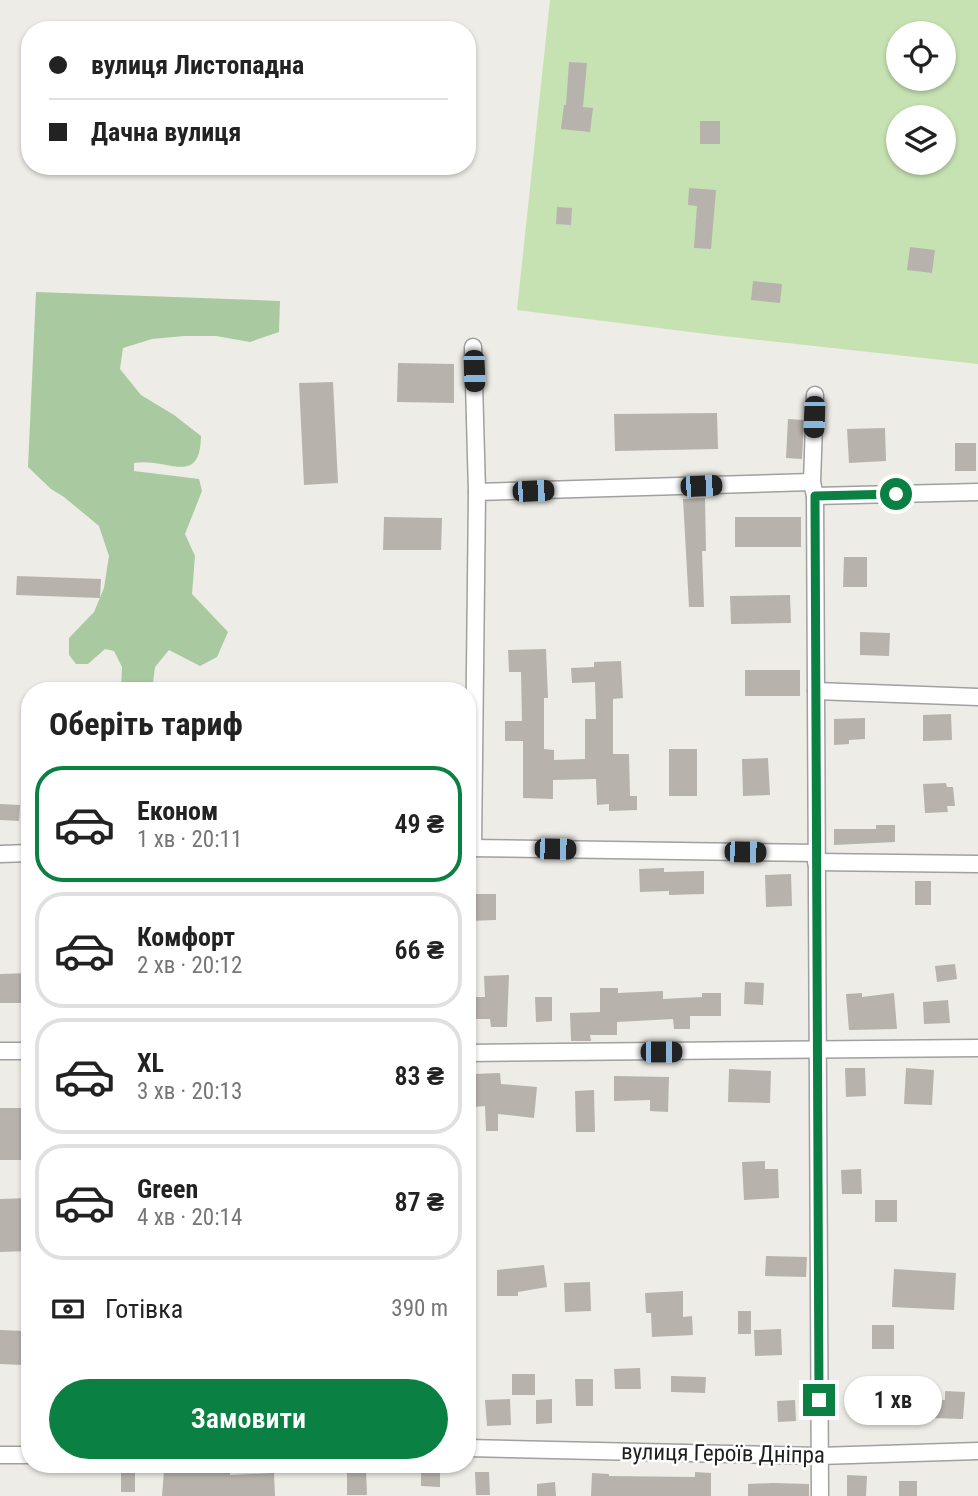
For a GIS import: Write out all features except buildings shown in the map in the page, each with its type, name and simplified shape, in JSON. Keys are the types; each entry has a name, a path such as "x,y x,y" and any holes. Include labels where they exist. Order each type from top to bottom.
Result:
{"street":[{"path":"473,347 477,492 473,682"},
{"path":"815,395 813,489 820,1496"},
{"path":"477,492 813,489 978,492"},
{"path":"816,691 978,697"},
{"path":"476,848 978,864"},
{"path":"0,854 21,853"},
{"path":"476,1056 978,1048"},
{"path":"0,1051 21,1051"},
{"name":"вулиця Героїв Дніпра","path":"476,1448 819,1456 978,1451"},
{"path":"0,1455 21,1455"}],"green space":[{"path":"550,0 978,0 978,364 517,310"},
{"path":"36,292 280,301 279,332 250,342 216,336 184,336 152,339 123,348 120,369 141,395 174,415 201,436 199,452 195,461 188,466 134,463 134,471 199,479 202,491 185,534 195,556 192,594 228,632 217,657 200,666 169,650 155,667 153,682 121,682 122,667 114,651 105,649 88,664 76,664 69,655 69,638 94,612 104,588 109,556 99,526 51,489 28,467"}],"route":[{"path":"819,1400 815,496 896,494"}]}
